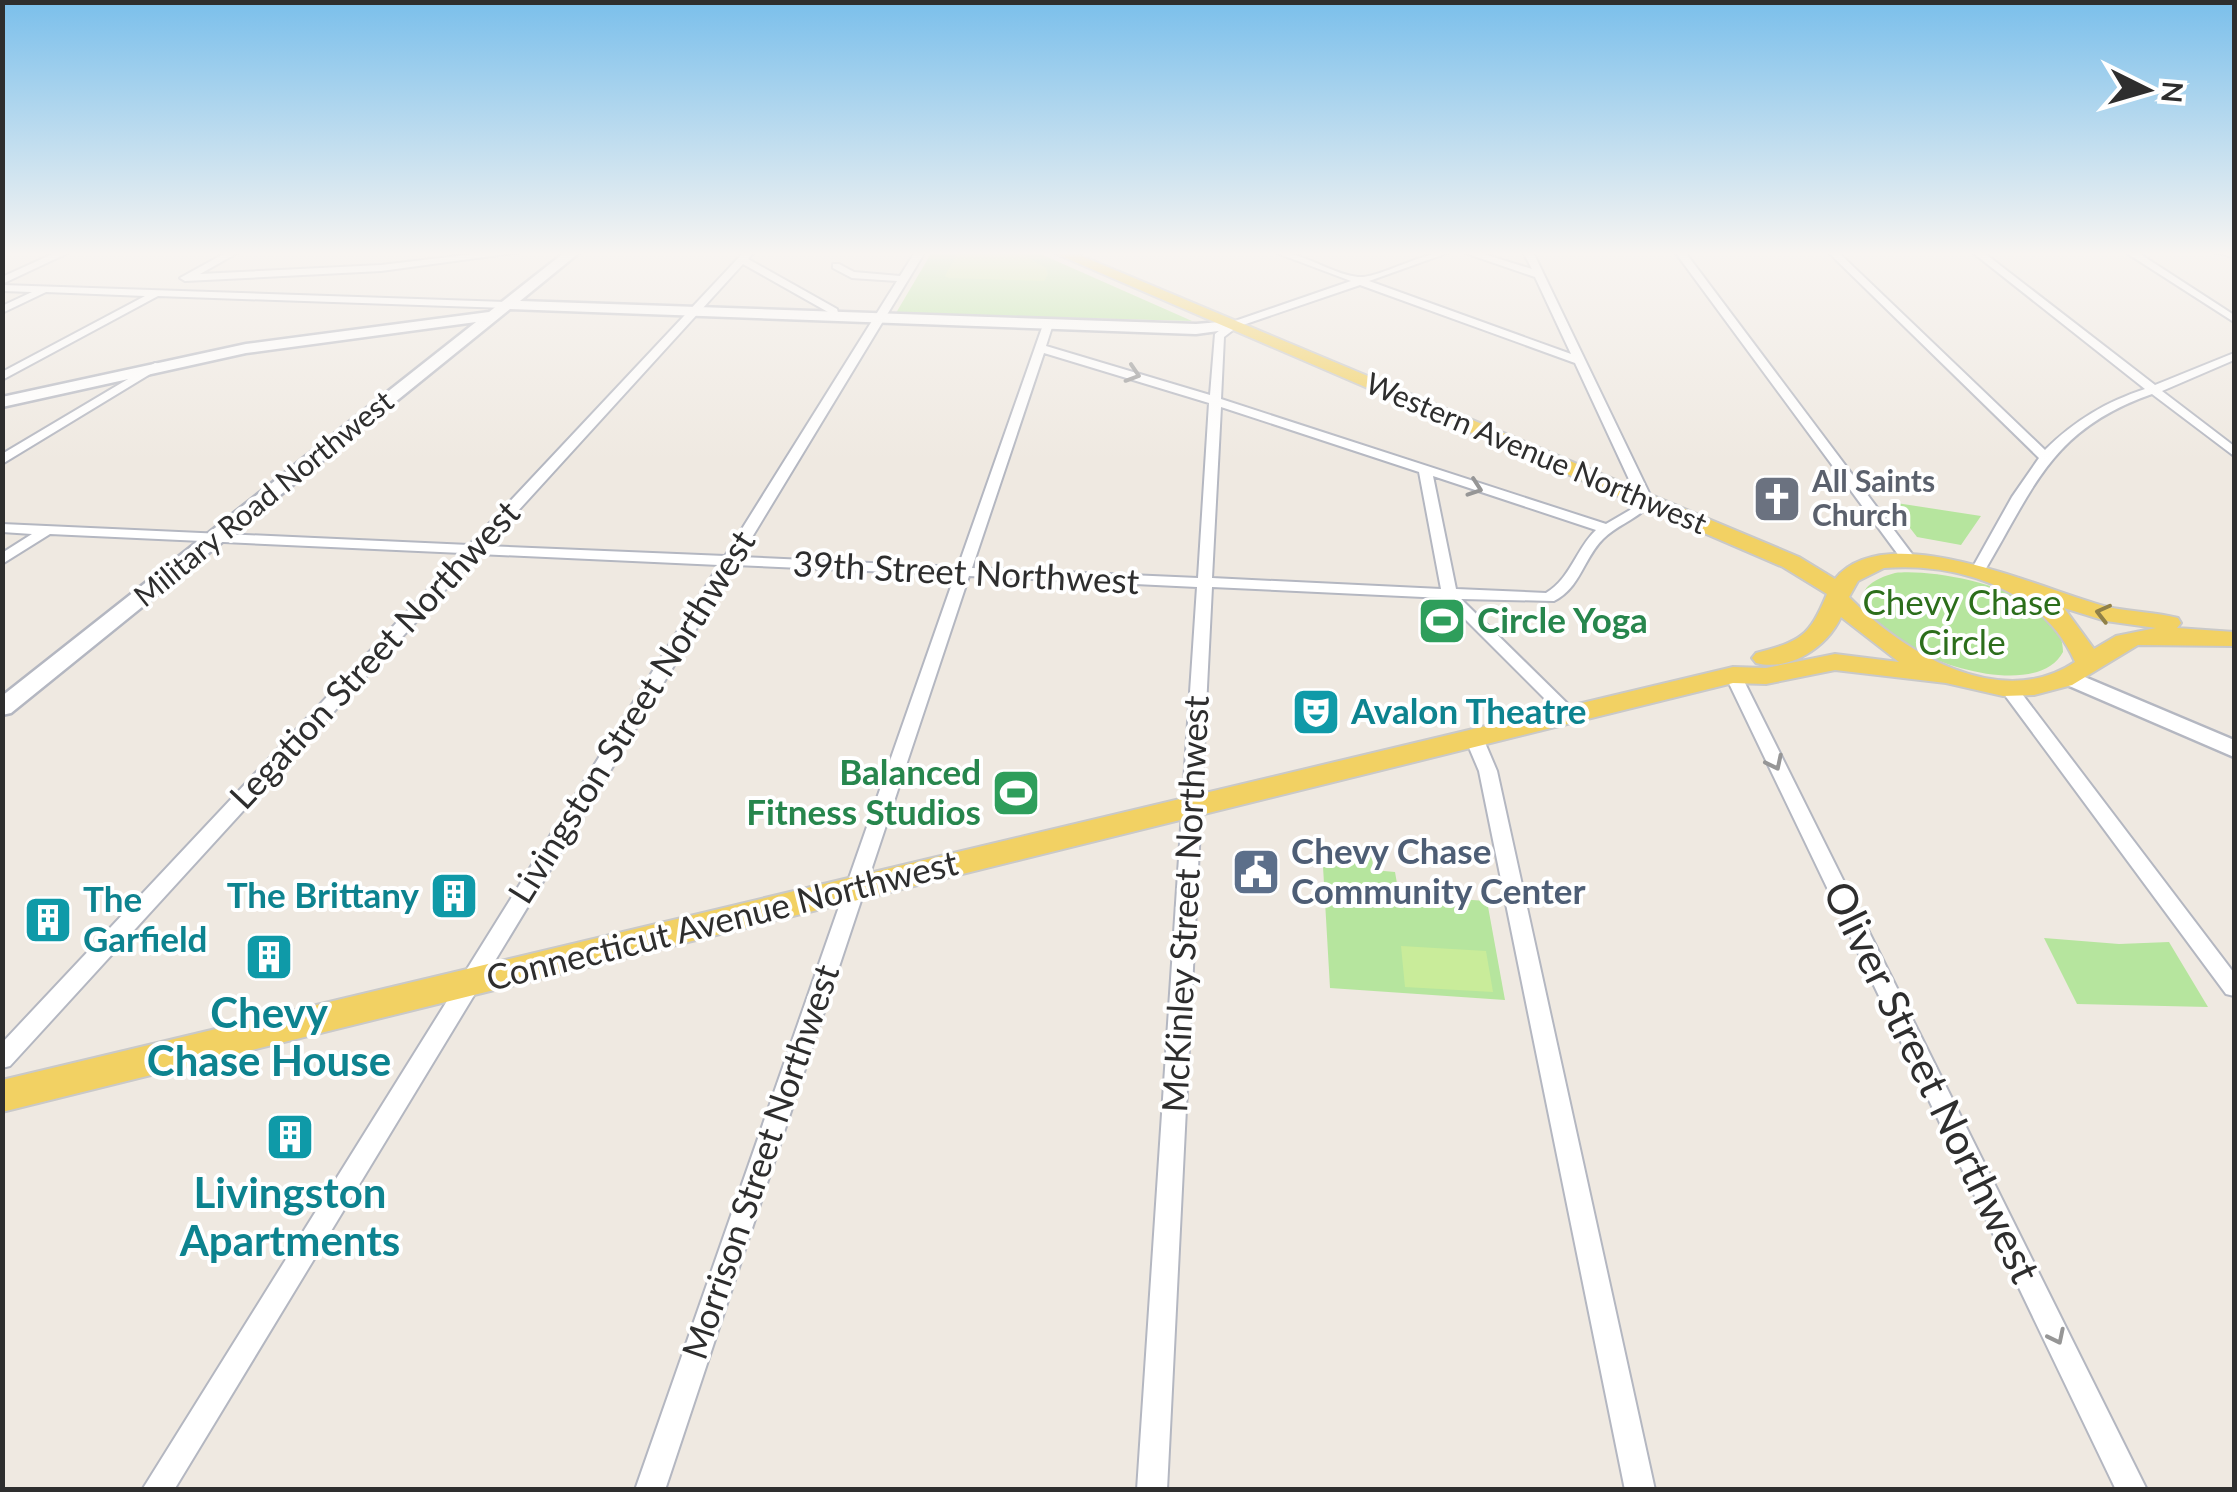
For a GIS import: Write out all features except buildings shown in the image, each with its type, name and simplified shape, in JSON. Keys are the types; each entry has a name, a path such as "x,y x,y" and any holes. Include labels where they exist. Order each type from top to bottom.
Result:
{"main road":[{"path":"2,402 159,364 316,336 430,322"},
{"name":"Military Road Northwest","path":"2,708 494,322"},
{"path":"982,322 1196,329 1233,325"},
{"name":"Western Avenue Northwest","path":"1225,322 1791,562 1839,596 1880,642 1946,675"},
{"path":"1839,596 1860,568 1910,561 1977,572 2117,616 2234,626"},
{"name":"Western Avenue Northwest","path":"1791,562 1860,568"},
{"path":"2021,586 2072,628 2078,670"},
{"name":"Connecticut Avenue Northwest","path":"1732,675 1761,659 1796,650 1814,640 1827,625 1839,596"},
{"path":"1946,675 2007,686 2037,685 2078,670 2135,638 2234,639"},
{"name":"Connecticut Avenue Northwest","path":"2,1096 1732,675 1766,676 1835,662 1946,675"},
{"path":"2078,670 2234,749"}],"street":[{"path":"2,377 105,322"},
{"name":"Legation Street Northwest","path":"2,1059 685,322"},
{"name":"Livingston Street Northwest","path":"158,1490 878,322"},
{"path":"1233,325 1243,322"},
{"path":"1470,322 1580,361"},
{"path":"1450,596 1534,600 1555,596 1563,591 1593,541 1641,510 1646,501 1561,322"},
{"path":"1732,322 1910,561"},
{"path":"1905,322 2044,456"},
{"path":"2066,322 2234,452"},
{"name":"Morrison Street Northwest","path":"650,1490 1048,324"},
{"name":"McKinley Street Northwest","path":"1152,1490 1214,400 1219,336 1233,325"},
{"path":"1040,348 1214,400 1607,529"},
{"path":"1977,572 2044,456 2074,426 2122,401 2156,391 2234,356"},
{"path":"2,460 159,364"},
{"path":"1425,470 1450,596 1570,714"},
{"name":"39th Street Northwest","path":"2,528 1450,596"},
{"path":"2,560 46,530"},
{"name":"Oliver Street Northwest","path":"1732,675 2132,1490"},
{"path":"2007,686 2234,988"},
{"path":"1474,738 1488,771 1640,1490"}],"green space":[{"path":"1890,502 1981,516 1961,545 1917,537"},
{"name":"Chevy Chase Circle","path":"1895,573 1968,580 2022,599 2058,631 2063,652 2039,671 2003,675 1961,668 1919,652 1885,632 1865,609 1866,589"},
{"path":"1322,849 1372,852 1373,870 1395,872 1399,895 1487,901 1505,1000 1330,988"},
{"path":"2044,938 2119,944 2169,942 2208,1007 2077,1004"},
{"path":"1401,946 1486,951 1493,992 1405,987"}],"place":[{"name":"All Saints Church","path":"1777,499"},
{"name":"Circle Yoga","path":"1442,621"},
{"name":"Avalon Theatre","path":"1316,712"},
{"name":"Balanced Fitness Studios","path":"1016,793"},
{"name":"Chevy Chase Community Center","path":"1256,872"},
{"name":"The Brittany","path":"454,896"},
{"name":"The Garfield","path":"48,920"},
{"name":"Chevy Chase House","path":"269,957"},
{"name":"Livingston Apartments","path":"290,1137"}]}
